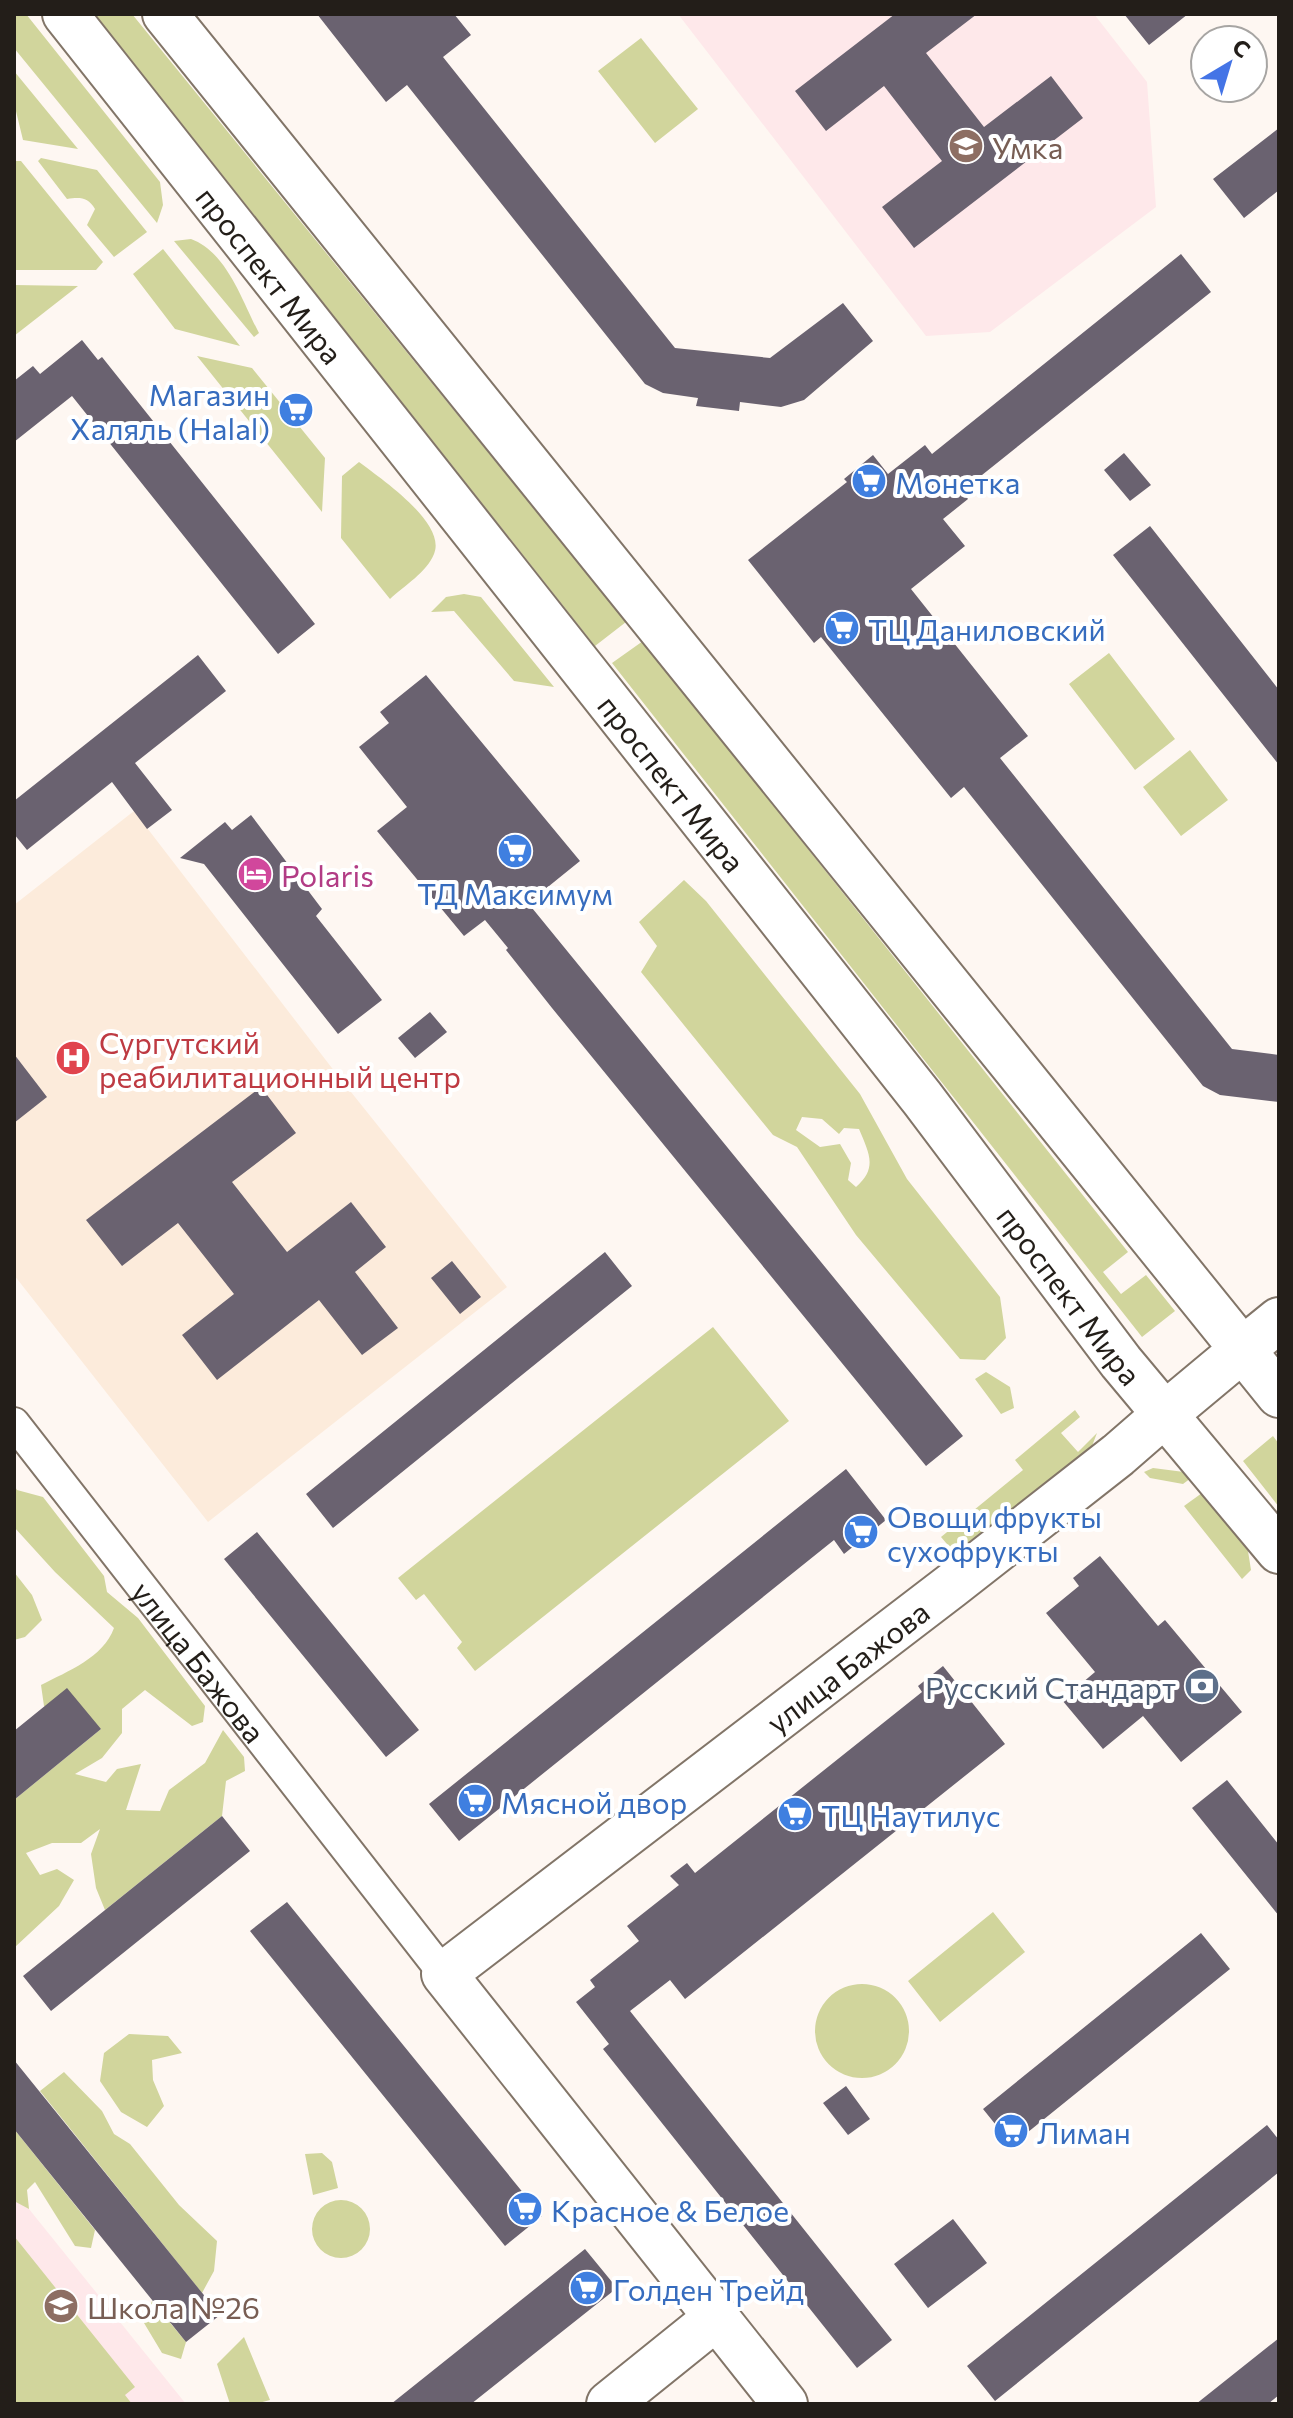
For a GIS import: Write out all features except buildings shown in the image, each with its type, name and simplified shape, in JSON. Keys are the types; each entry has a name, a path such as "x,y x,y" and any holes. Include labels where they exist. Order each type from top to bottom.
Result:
{"main road":[{"name":"проспект Мира","path":"65,14 922,1098 1164,1415 1279,1551"},
{"path":"165,14 1279,1395"},
{"name":"улица Бажова","path":"785,2404 444,1974 963,1577 1118,1455 1279,1320"},
{"path":"609,2404 717,2317"}],"street":[{"name":"улица Бажова","path":"14,1423 444,1974"}],"shaded area":[{"name":"Умка","path":"678,14 1094,14 1147,82 1156,207 990,332 926,336"},
{"path":"134,811 335,1072 507,1287 208,1522 14,1275 14,905"},
{"name":"Школа №26","path":"14,2190 29,2209 186,2404 14,2404"}],"green space":[{"path":"14,14 26,14 160,182 163,205 157,223 14,48"},
{"path":"95,14 132,14 626,622 595,646"},
{"path":"641,38 698,109 655,143 598,71"},
{"path":"14,71 78,149 23,140 14,103"},
{"path":"41,158 97,170 147,232 114,257 87,225 95,209 90,202 67,199 38,161"},
{"path":"15,161 21,161 103,262 96,270 14,270"},
{"path":"191,239 204,245 224,266 259,333 254,337 174,241"},
{"path":"163,249 240,346 175,329 133,274"},
{"path":"14,285 78,286 14,336"},
{"path":"197,356 252,368 325,458 322,512"},
{"path":"359,462 422,515 435,542 431,561 390,599 341,538 342,476"},
{"path":"464,594 481,597 554,687 514,681 454,611 431,612 446,597"},
{"path":"643,641 1128,1252 1103,1272 1121,1294 1146,1275 1175,1311 1142,1337 612,663"},
{"path":"1109,653 1175,739 1135,770 1069,684"},
{"path":"1190,750 1228,800 1181,836 1143,787"},
{"path":"684,880 706,901 860,1094 907,1179 1000,1297 1006,1338 985,1360 960,1359 856,1235 797,1147 773,1135 641,972 657,946 639,922","holes":["802,1117 822,1119 839,1134 844,1128 859,1129 870,1160 867,1173 856,1187 848,1180 851,1163 840,1144 820,1147 796,1130"]},
{"path":"713,1327 789,1421 475,1671 457,1648 462,1642 424,1594 416,1600 398,1578"},
{"path":"986,1372 1010,1387 1014,1408 1001,1414 975,1379"},
{"path":"1075,1410 1080,1417 1061,1433 1078,1452 1097,1433 1092,1446 964,1551 952,1550 941,1537 1023,1470 1015,1460"},
{"path":"1273,1436 1279,1444 1279,1507 1243,1461"},
{"path":"1153,1468 1184,1472 1191,1478 1183,1484 1150,1478 1144,1472"},
{"path":"14,1485 17,1490 43,1497 104,1576 107,1592 138,1618 205,1706 203,1722 192,1726 145,1690 122,1709 122,1733 102,1758 75,1774 106,1782 117,1769 141,1764 126,1810 160,1811 169,1790 205,1763 223,1730 244,1757 245,1771 226,1781 222,1816 105,1910 96,1888 91,1854 100,1829 81,1843 52,1843 26,1853 40,1875 57,1869 74,1880 59,1906 14,1948 14,1800 101,1729 44,1706 41,1685 93,1656 114,1628 55,1572 14,1527"},
{"path":"1202,1493 1248,1551 1251,1570 1242,1579 1184,1506"},
{"path":"14,1572 32,1595 42,1620 25,1637 14,1640"},
{"path":"993,1912 1025,1952 940,2022 908,1981"},
{"path":"862,1984 880,1988 895,1998 905,2013 909,2031 905,2049 895,2064 880,2074 862,2078 844,2074 829,2064 819,2049 815,2031 819,2013 829,1998 844,1988"},
{"path":"129,2034 168,2036 182,2053 152,2060 153,2080 164,2106 147,2127 121,2112 100,2081 104,2053"},
{"path":"64,2072 102,2111 114,2134 130,2144 179,2205 217,2241 214,2271 202,2293 40,2091"},
{"path":"14,2129 95,2230 91,2248 75,2246 35,2182 27,2190 29,2209 14,2201"},
{"path":"322,2153 332,2162 338,2188 313,2195 305,2154"},
{"path":"341,2200 352,2202 361,2209 368,2218 368,2240 361,2249 352,2256 341,2258 330,2256 321,2249 314,2240 312,2229 314,2218 321,2209 330,2202"},
{"name":"Школа №26","path":"14,2236 135,2387 125,2395 132,2404 14,2404"},
{"path":"152,2301 186,2342 181,2359 162,2353 144,2323"},
{"path":"244,2337 270,2400 255,2404 230,2404 217,2364"}],"place":[{"name":"Умка","path":"966,146"},
{"name":"Магазин Халяль (Halal)","path":"296,410"},
{"name":"Монетка","path":"869,481"},
{"name":"ТЦ Даниловский","path":"842,628"},
{"name":"ТД Максимум","path":"515,851"},
{"name":"Polaris","path":"255,874"},
{"name":"Сургутский реабилитационный центр","path":"73,1058"},
{"name":"Овощи фрукты сухофрукты","path":"861,1532"},
{"name":"Русский Стандарт","path":"1202,1686"},
{"name":"Мясной двор","path":"475,1801"},
{"name":"ТЦ Наутилус","path":"795,1814"},
{"name":"Лиман","path":"1011,2131"},
{"name":"Красное & Белое","path":"525,2209"},
{"name":"Голден Трейд","path":"587,2288"},
{"name":"Школа №26","path":"61,2306"}]}
